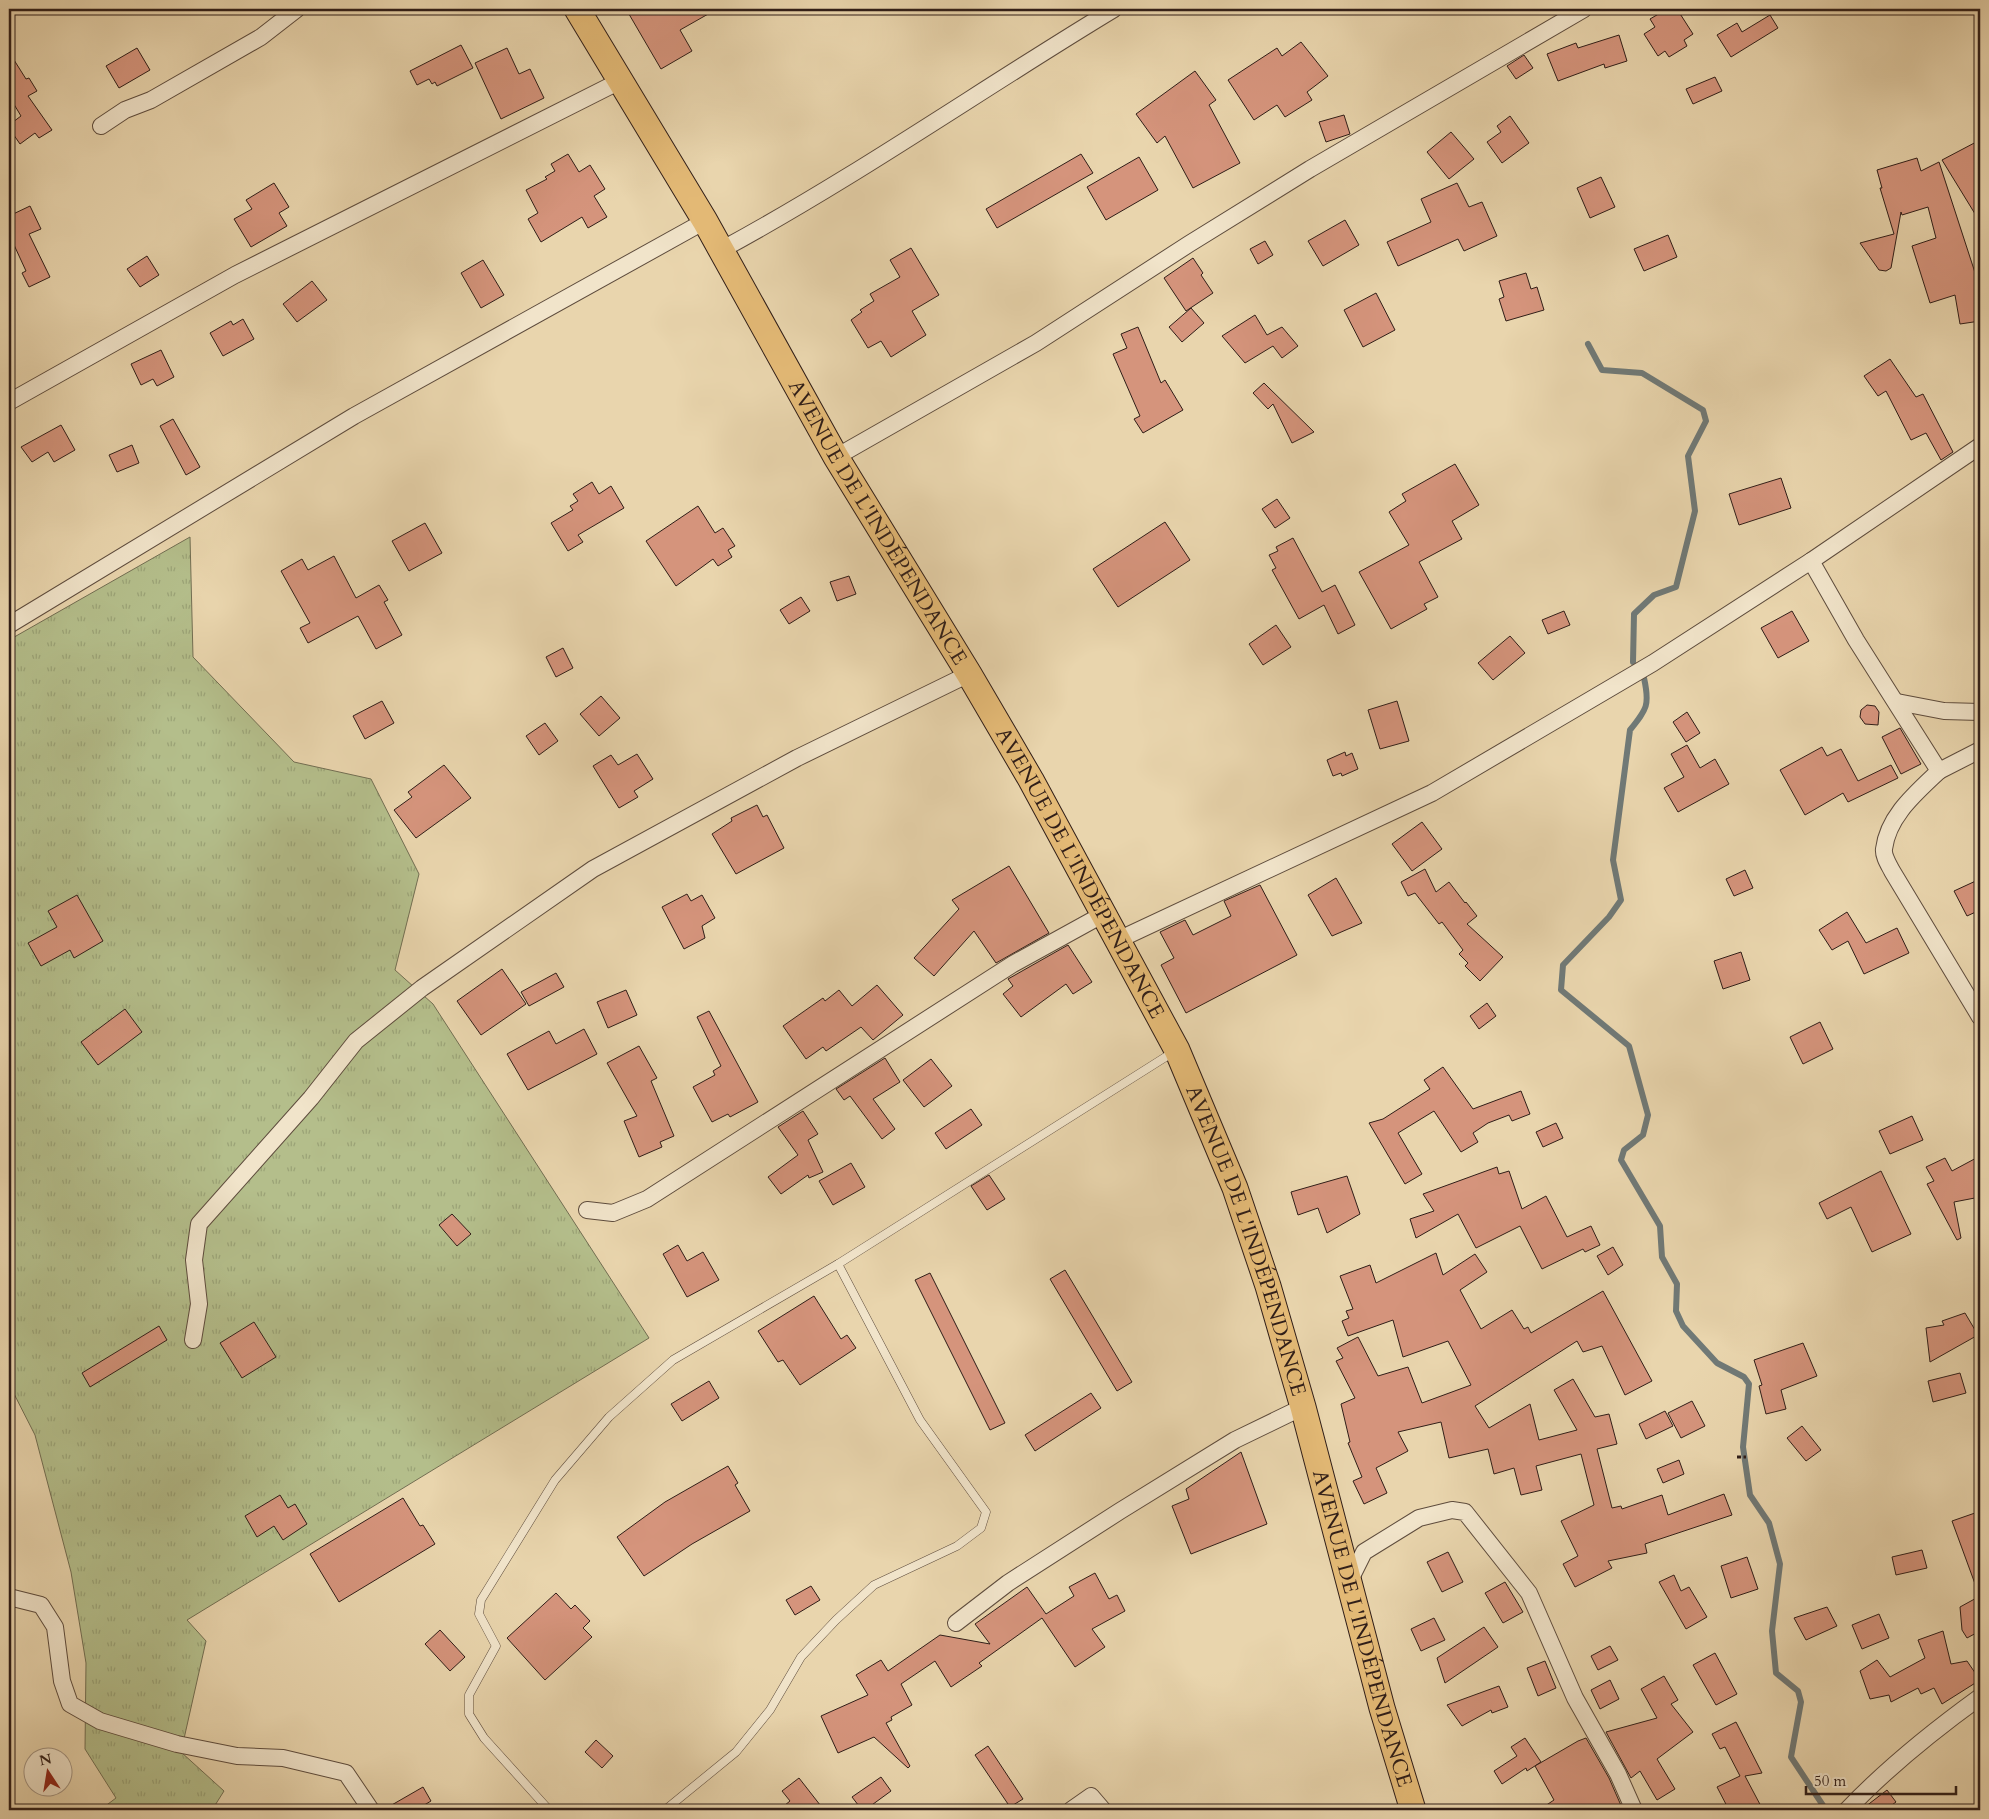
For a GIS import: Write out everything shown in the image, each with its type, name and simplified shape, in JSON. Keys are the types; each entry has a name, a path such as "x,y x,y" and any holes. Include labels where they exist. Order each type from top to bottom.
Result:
{"main road":[{"name":"AVENUE DE L'INDÉPENDANCE","path":"577,9 705,221 836,457 969,674 1031,780 1102,915 1118,940 1177,1050 1235,1188 1268,1286 1303,1406 1382,1708 1413,1810"}],"street":[{"path":"101,126 125,110 151,100 261,36 297,9"},
{"path":"721,250 798,208 1016,68 1114,9"},
{"path":"836,457 1036,344 1189,244 1286,184 1584,9"},
{"path":"9,402 235,275 620,81"},
{"path":"9,625 354,416 705,221"},
{"path":"1118,940 1432,793 1653,663 1811,561 1980,446"},
{"path":"1811,561 1856,640 1939,771"},
{"path":"193,1340 199,1304 194,1260 199,1224 298,1113 356,1041 422,988 593,869 797,758 969,674"},
{"path":"1896,702 1944,711 1980,712"},
{"path":"1980,750 1939,771 1908,800 1892,824 1884,851 1892,871 1980,1017"},
{"path":"587,1210 613,1213 647,1199 1013,964 1102,915"},
{"path":"956,1623 1008,1583 1136,1501 1234,1440 1303,1406"},
{"path":"1349,1582 1364,1552 1419,1518 1452,1510 1465,1512 1528,1592 1575,1698 1618,1774 1634,1810"},
{"path":"9,1597 41,1605 55,1627 62,1681 70,1704 100,1721 177,1744 237,1756 283,1758 346,1773 371,1810"},
{"path":"1847,1810 1866,1790 1920,1742 1980,1697"},
{"path":"1071,1810 1092,1796 1103,1810"}],"lane":[{"path":"549,1810 484,1738 469,1714 469,1695 496,1646 479,1614 481,1600 519,1542 555,1480 609,1417 673,1360 838,1264 1177,1050"},
{"path":"665,1810 736,1752 770,1710 801,1657 836,1620 874,1585 957,1546 981,1528 986,1512 920,1420 838,1264"}],"path":[{"path":"1737,1457 1746,1457"}],"green space":[{"path":"190,537 193,657 294,762 371,779 419,874 395,970 433,1004 649,1338 187,1620 206,1641 181,1752 224,1791 212,1810 100,1810 116,1798 85,1749 86,1663 71,1572 35,1435 9,1384 9,640"}],"building":[{"path":"626,9 717,9 680,30 692,51 661,69"},
{"path":"1667,9 1677,9 1693,34 1684,40 1687,46 1669,57 1665,51 1658,56 1644,34 1655,27 1650,19"},
{"path":"1770,15 1778,28 1731,57 1717,35 1737,23 1742,32"},
{"path":"1619,35 1627,61 1605,68 1604,64 1558,81 1547,54 1576,43 1578,48"},
{"path":"1301,42 1328,76 1307,92 1312,100 1285,117 1277,105 1254,120 1228,80 1277,48 1282,56"},
{"path":"461,45 473,68 437,86 435,82 432,84 429,79 417,85 410,71"},
{"path":"137,48 150,70 119,88 106,66"},
{"path":"507,48 519,74 530,69 544,98 501,119 475,63"},
{"path":"9,52 26,79 29,78 37,91 28,96 52,130 39,138 35,133 20,144 9,128 9,125 21,116 9,96"},
{"path":"1524,55 1533,68 1516,79 1507,66"},
{"path":"1195,71 1216,100 1209,105 1240,163 1193,188 1165,136 1157,143 1136,114"},
{"path":"1715,77 1722,91 1693,104 1686,89"},
{"path":"1344,115 1350,134 1326,142 1319,122"},
{"path":"1510,116 1529,143 1502,163 1487,142 1501,132 1497,126"},
{"path":"1451,132 1474,159 1449,179 1427,152"},
{"path":"1980,140 1980,222 1942,160"},
{"path":"568,154 579,172 590,165 605,189 594,196 607,217 588,228 582,217 541,242 528,219 538,213 526,190 547,179 545,177 555,171 551,164"},
{"path":"1081,154 1093,173 997,228 986,209"},
{"path":"1139,157 1158,190 1106,220 1087,187"},
{"path":"1917,158 1921,171 1939,162 1980,288 1980,321 1960,324 1955,295 1930,303 1912,246 1936,238 1928,207 1902,215 1901,212 1891,268 1886,271 1879,270 1860,243 1894,234 1880,188 1882,188 1877,170"},
{"path":"1601,177 1615,207 1590,218 1577,188"},
{"path":"274,183 289,207 279,213 287,226 251,247 234,219 252,209 246,200"},
{"path":"1457,183 1469,207 1482,202 1497,236 1464,251 1458,239 1398,266 1387,242 1431,222 1421,199"},
{"path":"30,206 41,229 29,234 50,277 29,287 22,273 26,271 9,234 9,216"},
{"path":"1345,220 1359,245 1323,266 1308,241"},
{"path":"1668,235 1677,257 1644,271 1634,249"},
{"path":"1265,241 1273,255 1258,264 1250,249"},
{"path":"911,248 939,295 912,311 926,335 891,357 881,341 868,348 851,320 862,312 860,310 874,301 870,294 900,277 890,260"},
{"path":"147,256 159,275 140,287 127,269"},
{"path":"1193,258 1213,293 1186,311 1164,278"},
{"path":"483,260 504,295 481,308 461,273"},
{"path":"1526,273 1531,289 1537,287 1544,310 1506,321 1499,299 1504,297 1499,281"},
{"path":"312,281 327,300 297,322 283,304"},
{"path":"1376,293 1395,330 1363,347 1344,310"},
{"path":"1191,308 1204,323 1182,342 1169,327"},
{"path":"1255,315 1267,335 1282,327 1298,346 1282,358 1273,346 1245,363 1222,336"},
{"path":"243,319 254,339 223,356 210,333 231,321 233,325"},
{"path":"1138,327 1161,383 1165,380 1183,410 1143,433 1134,419 1140,416 1113,354 1127,348 1121,334"},
{"path":"161,350 174,377 157,386 153,379 141,385 131,364"},
{"path":"1890,359 1916,397 1923,394 1953,452 1941,460 1926,433 1911,440 1886,391 1878,396 1864,376"},
{"path":"1264,383 1314,432 1292,443 1273,404 1268,409 1253,393"},
{"path":"173,419 200,467 186,475 160,426"},
{"path":"61,425 75,450 54,462 48,452 32,462 21,447"},
{"path":"132,445 139,463 117,472 109,455"},
{"path":"1455,464 1479,505 1452,521 1462,539 1419,562 1438,597 1424,604 1427,609 1391,629 1359,572 1409,545 1389,512 1406,501 1402,494"},
{"path":"1781,478 1791,508 1739,525 1729,494"},
{"path":"592,482 599,494 611,486 624,508 578,535 583,542 568,551 551,523 573,510 570,506 578,501 573,494"},
{"path":"1277,499 1290,518 1275,528 1262,509"},
{"path":"698,506 715,533 723,528 735,546 728,550 732,557 718,566 713,559 676,586 646,541"},
{"path":"1165,522 1190,560 1118,607 1093,569"},
{"path":"425,523 442,553 409,571 392,541"},
{"path":"1293,538 1322,592 1335,585 1355,625 1338,634 1324,605 1299,619 1272,570 1276,568 1269,555 1278,551 1276,547"},
{"path":"334,556 356,598 379,585 388,600 384,602 402,635 376,649 358,616 308,643 300,628 310,623 281,571 302,559 308,570"},
{"path":"849,576 856,594 837,601 830,582"},
{"path":"801,597 810,611 789,624 780,610"},
{"path":"1564,611 1570,625 1548,634 1542,620"},
{"path":"1792,611 1809,641 1778,658 1761,628"},
{"path":"1276,625 1291,647 1263,665 1249,644"},
{"path":"1510,636 1525,653 1493,680 1478,663"},
{"path":"563,648 573,668 556,677 546,657"},
{"path":"601,696 620,718 599,736 580,714"},
{"path":"382,701 394,723 365,739 353,716"},
{"path":"1397,701 1409,741 1380,749 1368,710"},
{"path":"1867,705 1875,706 1879,712 1878,725 1865,724 1860,717 1861,710"},
{"path":"1687,712 1700,733 1686,742 1673,722"},
{"path":"545,723 558,741 539,755 526,736"},
{"path":"1900,728 1921,764 1901,774 1882,737"},
{"path":"1687,745 1700,768 1715,759 1729,784 1678,812 1664,788 1684,777 1671,754"},
{"path":"1822,747 1827,756 1841,749 1858,781 1891,765 1898,778 1848,802 1843,793 1805,815 1780,770"},
{"path":"1345,752 1346,756 1352,753 1358,769 1342,776 1341,773 1333,776 1327,760"},
{"path":"637,754 653,779 634,791 638,797 619,808 593,766 611,755 618,765"},
{"path":"444,765 471,798 416,838 394,810 412,797 408,792"},
{"path":"757,805 763,817 767,815 784,848 736,874 712,834 732,821 731,818"},
{"path":"1422,822 1442,849 1412,871 1392,844"},
{"path":"1009,866 1049,933 996,963 974,931 934,976 914,958 959,909 952,900"},
{"path":"1425,869 1436,892 1449,882 1477,916 1467,924 1503,957 1480,981 1465,966 1468,963 1459,954 1463,950 1442,922 1439,924 1415,893 1408,896 1401,882"},
{"path":"1745,870 1753,888 1734,896 1726,879"},
{"path":"1336,878 1362,923 1332,936 1308,895"},
{"path":"1980,879 1980,910 1967,916 1954,891"},
{"path":"1260,885 1297,955 1186,1013 1161,965 1174,958 1160,932 1185,920 1193,935 1231,916 1224,901"},
{"path":"687,894 691,901 702,895 715,918 702,926 705,938 684,949 662,907"},
{"path":"77,895 103,941 74,958 70,950 41,966 28,943 57,927 48,911"},
{"path":"1847,912 1866,943 1897,928 1909,953 1864,974 1848,941 1832,950 1819,930"},
{"path":"1068,945 1092,982 1073,994 1066,984 1021,1017 1003,994 1013,986 1008,979"},
{"path":"1741,952 1750,980 1723,989 1714,961"},
{"path":"502,969 526,1004 481,1035 457,1001"},
{"path":"556,973 564,987 529,1006 521,992"},
{"path":"877,985 903,1015 873,1040 861,1027 826,1051 823,1047 806,1059 783,1026 823,998 825,1001 839,990 852,1006"},
{"path":"626,990 637,1015 608,1028 597,1002"},
{"path":"1487,1003 1496,1016 1479,1029 1470,1016"},
{"path":"125,1009 142,1032 98,1065 81,1042"},
{"path":"709,1011 758,1102 730,1117 728,1114 712,1122 693,1087 715,1075 713,1071 721,1066 697,1017"},
{"path":"1820,1022 1833,1049 1803,1064 1790,1037"},
{"path":"584,1029 597,1054 528,1090 507,1054 549,1031 556,1044"},
{"path":"639,1046 657,1078 651,1081 674,1136 660,1142 662,1147 639,1157 624,1121 637,1116 607,1063"},
{"path":"885,1058 900,1082 873,1099 895,1129 882,1139 850,1096 844,1100 836,1089"},
{"path":"931,1059 952,1086 924,1107 903,1080"},
{"path":"1443,1067 1473,1109 1521,1091 1530,1114 1512,1121 1509,1115 1488,1123 1473,1133 1478,1142 1461,1152 1434,1111 1398,1133 1422,1174 1405,1184 1369,1123 1383,1119 1430,1089 1424,1080"},
{"path":"971,1109 982,1125 946,1149 935,1133"},
{"path":"803,1111 818,1134 808,1140 823,1172 809,1178 808,1175 781,1194 768,1177 798,1155 778,1127"},
{"path":"1912,1116 1923,1140 1890,1154 1879,1131"},
{"path":"1556,1123 1563,1138 1543,1147 1536,1132"},
{"path":"1980,1156 1980,1197 1954,1202 1961,1238 1957,1240 1927,1184 1934,1181 1926,1167 1945,1158 1952,1171"},
{"path":"851,1163 865,1187 833,1205 819,1181"},
{"path":"1497,1167 1499,1174 1509,1171 1522,1209 1546,1196 1567,1237 1591,1226 1600,1245 1585,1252 1583,1249 1542,1269 1520,1226 1476,1248 1458,1214 1416,1238 1410,1219 1434,1211 1423,1194"},
{"path":"1881,1171 1911,1234 1872,1252 1851,1207 1827,1219 1819,1203"},
{"path":"989,1175 1005,1199 987,1210 971,1186"},
{"path":"1347,1176 1360,1214 1327,1233 1318,1208 1298,1215 1291,1192"},
{"path":"452,1214 471,1234 457,1246 439,1225"},
{"path":"678,1245 687,1261 703,1252 719,1280 687,1297 663,1254"},
{"path":"1613,1247 1623,1265 1608,1275 1597,1256"},
{"path":"1436,1253 1443,1275 1475,1254 1487,1272 1460,1290 1481,1329 1512,1310 1524,1329 1528,1327 1531,1333 1603,1291 1652,1381 1625,1395 1602,1346 1583,1352 1577,1341 1475,1406 1489,1428 1530,1404 1539,1440 1577,1430 1554,1390 1573,1379 1595,1417 1609,1414 1617,1444 1597,1449 1612,1508 1621,1506 1622,1509 1662,1495 1668,1515 1724,1494 1732,1515 1645,1544 1647,1553 1608,1561 1612,1568 1575,1587 1563,1564 1578,1556 1561,1521 1594,1505 1581,1454 1536,1466 1542,1490 1521,1495 1514,1468 1494,1474 1488,1449 1449,1458 1441,1422 1398,1432 1408,1451 1376,1468 1387,1493 1364,1504 1353,1481 1362,1477 1348,1443 1350,1442 1341,1404 1355,1398 1336,1361 1343,1358 1337,1348 1358,1337 1378,1376 1408,1367 1422,1403 1471,1385 1448,1341 1403,1357 1393,1320 1348,1336 1342,1321 1349,1318 1346,1311 1353,1309 1340,1276 1370,1265 1376,1283"},
{"path":"1065,1270 1132,1382 1117,1391 1050,1279"},
{"path":"930,1273 1005,1423 990,1430 915,1280"},
{"path":"814,1296 841,1339 847,1335 856,1348 800,1385 783,1360 778,1362 758,1331"},
{"path":"1965,1313 1978,1335 1930,1362 1926,1328 1944,1325 1942,1321"},
{"path":"254,1322 276,1357 242,1378 220,1343"},
{"path":"159,1326 167,1340 90,1387 82,1373"},
{"path":"1803,1343 1817,1376 1781,1390 1786,1409 1766,1414 1759,1386 1762,1385 1754,1360"},
{"path":"1960,1373 1966,1393 1933,1402 1928,1381"},
{"path":"709,1381 719,1398 682,1421 671,1404"},
{"path":"1091,1393 1101,1408 1035,1451 1025,1435"},
{"path":"1692,1401 1705,1426 1681,1438 1668,1413"},
{"path":"1665,1411 1673,1426 1646,1439 1639,1424"},
{"path":"1802,1426 1821,1450 1806,1461 1787,1438"},
{"path":"1241,1452 1267,1524 1191,1554 1172,1506 1189,1499 1186,1489"},
{"path":"1679,1460 1684,1474 1663,1483 1657,1469"},
{"path":"728,1466 738,1483 735,1485 750,1511 692,1544 644,1576 617,1537 665,1502"},
{"path":"280,1495 288,1508 295,1504 307,1524 283,1540 274,1526 257,1537 245,1516"},
{"path":"403,1498 420,1526 423,1525 435,1544 339,1602 310,1554"},
{"path":"1975,1513 1980,1528 1980,1591 1978,1592 1952,1521"},
{"path":"1922,1550 1927,1568 1896,1575 1892,1557"},
{"path":"1448,1552 1463,1582 1442,1592 1427,1562"},
{"path":"1747,1557 1758,1589 1731,1598 1721,1566"},
{"path":"1095,1573 1109,1599 1117,1595 1125,1611 1092,1629 1105,1647 1075,1667 1042,1618 979,1663 982,1666 951,1687 935,1661 901,1684 912,1705 891,1717 892,1720 886,1723 910,1766 908,1768 874,1737 838,1753 821,1716 868,1695 856,1675 881,1660 888,1671 940,1635 990,1644 975,1624 1027,1587 1046,1614 1074,1596 1069,1587"},
{"path":"1674,1575 1681,1591 1689,1587 1707,1617 1686,1629 1659,1582"},
{"path":"1505,1582 1523,1612 1503,1623 1485,1593"},
{"path":"811,1586 820,1600 795,1615 786,1600"},
{"path":"556,1593 571,1609 575,1605 590,1621 583,1628 592,1637 545,1680 507,1638"},
{"path":"1980,1596 1980,1631 1967,1638 1962,1630 1960,1607"},
{"path":"1827,1607 1837,1626 1806,1640 1794,1618"},
{"path":"1879,1614 1889,1638 1862,1649 1852,1625"},
{"path":"1434,1618 1445,1640 1421,1651 1411,1629"},
{"path":"1484,1627 1498,1647 1445,1683 1437,1658"},
{"path":"440,1630 465,1657 450,1671 425,1644"},
{"path":"1943,1631 1951,1664 1967,1661 1980,1680 1942,1704 1934,1688 1921,1694 1918,1688 1891,1702 1889,1695 1870,1699 1860,1671 1877,1660 1890,1677 1925,1658 1918,1640"},
{"path":"1610,1646 1618,1660 1598,1670 1591,1656"},
{"path":"1715,1653 1737,1694 1716,1705 1693,1665"},
{"path":"1545,1661 1556,1688 1538,1696 1527,1668"},
{"path":"1664,1676 1678,1700 1671,1704 1693,1732 1657,1759 1675,1789 1657,1800 1640,1771 1631,1778 1606,1732 1657,1718 1641,1689"},
{"path":"1610,1680 1619,1699 1600,1709 1591,1690"},
{"path":"1499,1686 1508,1707 1492,1713 1491,1710 1462,1726 1447,1705"},
{"path":"1736,1722 1762,1773 1745,1776 1763,1810 1729,1810 1717,1787 1740,1776 1725,1747 1720,1749 1712,1734"},
{"path":"1525,1738 1541,1762 1527,1771 1526,1768 1502,1784 1494,1771 1517,1756 1511,1747"},
{"path":"1586,1738 1609,1778 1623,1810 1539,1810 1554,1800 1535,1766"},
{"path":"596,1740 613,1756 602,1768 585,1752"},
{"path":"988,1746 1023,1799 1010,1807 975,1755"},
{"path":"881,1777 891,1791 865,1810 862,1810 852,1797"},
{"path":"799,1778 824,1810 779,1810 790,1801 782,1791"},
{"path":"423,1787 431,1801 416,1810 383,1810"},
{"path":"1887,1790 1896,1802 1885,1810 1861,1810"}],"waterway":[{"path":"1588,344 1602,370 1642,373 1703,410 1706,421 1688,456 1695,511 1676,587 1654,595 1634,614 1633,662"},
{"path":"1644,678 1647,701 1640,717 1630,730 1613,860 1621,900 1609,917 1563,965 1561,990 1629,1046 1648,1115 1643,1135 1624,1150 1621,1160 1660,1226 1662,1257 1677,1284 1676,1311 1683,1326 1717,1363 1744,1377 1749,1384 1743,1447 1750,1495 1769,1523 1780,1564 1772,1631 1776,1673 1798,1691 1801,1702 1791,1757 1826,1810"}]}
